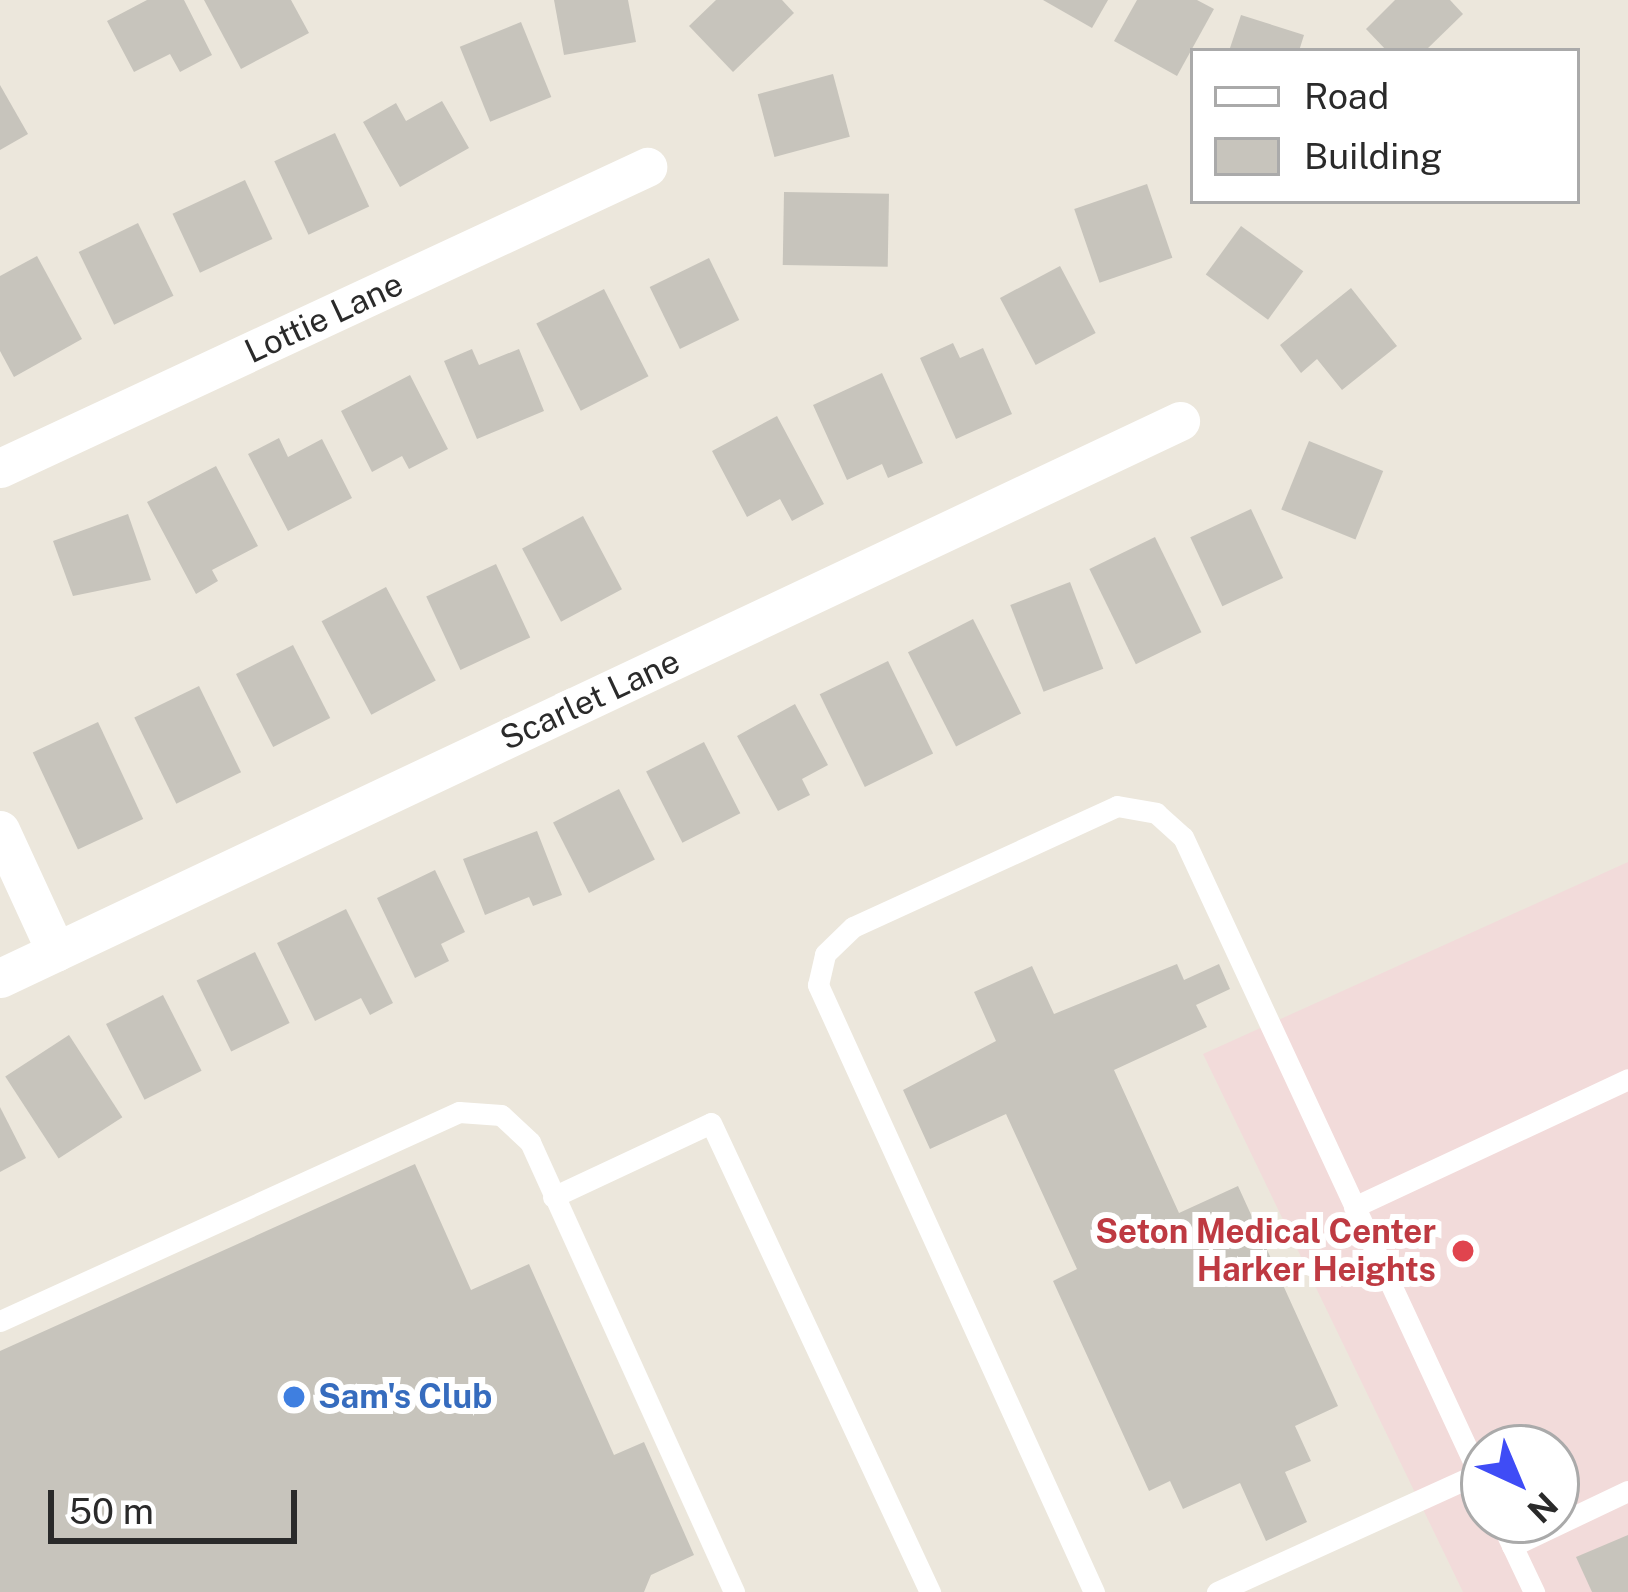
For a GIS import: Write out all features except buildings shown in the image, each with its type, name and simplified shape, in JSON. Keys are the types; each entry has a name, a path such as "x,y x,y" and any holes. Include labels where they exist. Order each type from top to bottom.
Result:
{"street":[{"name":"Lottie Lane","path":"0,468 647,167"},
{"name":"Scarlet Lane","path":"0,978 1180,422"},
{"path":"0,830 56,952"}],"lane":[{"path":"1094,1592 818,985 825,954 853,927 1117,806 1156,813 1183,837 1460,1434"},
{"path":"1354,1207 1628,1079"},
{"path":"0,1321 458,1112 501,1115 518,1128 553,1197 734,1592"},
{"path":"553,1197 711,1123 930,1592"},
{"path":"1217,1592 1460,1488"},
{"path":"1534,1592 1512,1546 1628,1492"}],"shaded area":[{"name":"Seton Medical Center Harker Heights","path":"1628,862 1628,1592 1463,1592 1203,1054"}],"place":[{"name":"Seton Medical Center Harker Heights","path":"1463,1251"},
{"name":"Sam's Club","path":"294,1397"}]}
